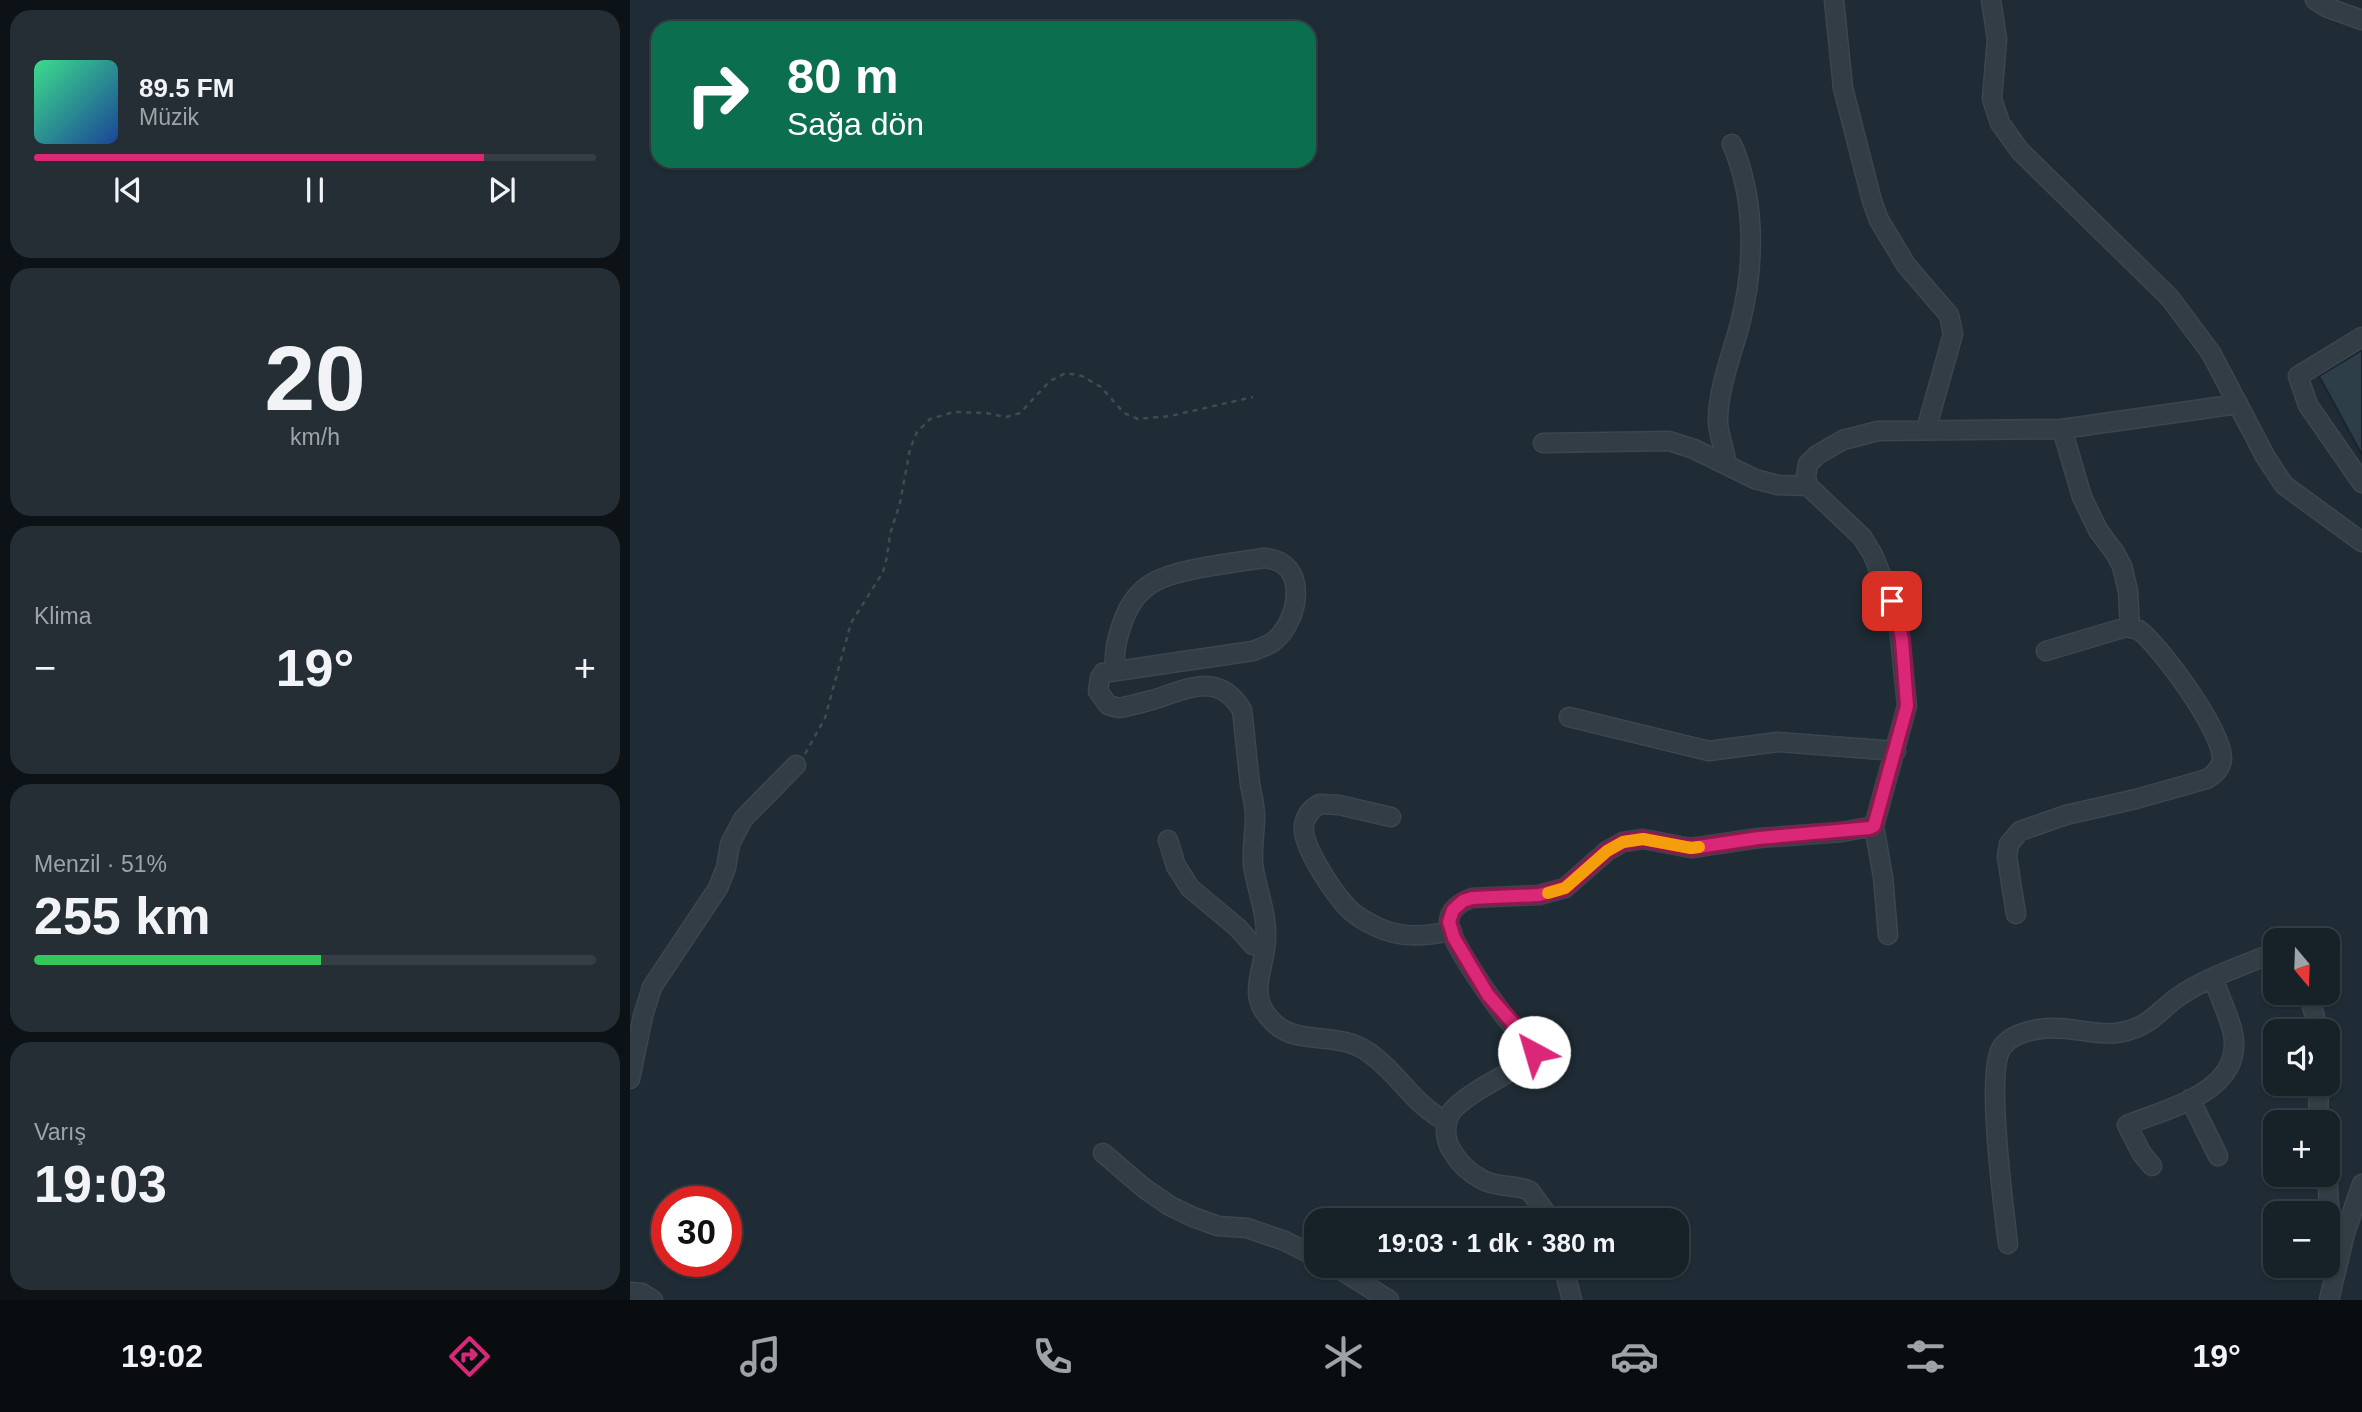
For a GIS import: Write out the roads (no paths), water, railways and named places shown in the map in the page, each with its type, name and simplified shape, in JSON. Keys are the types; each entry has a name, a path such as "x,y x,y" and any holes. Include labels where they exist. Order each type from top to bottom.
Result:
{"street":[{"path":"1834,0 1843,88 1879,220 1896,252 1949,315 1953,326 1926,430"},
{"path":"1991,0 1997,39 1992,99 2000,123 2020,151 2170,298 2211,353 2265,456 2284,485 2362,542"},
{"path":"2315,0 2326,7 2362,20"},
{"path":"1726,465 1717,417 1745,299 1750,252 1747,192 1744,175 1732,144"},
{"path":"2362,337 2298,376 2308,405 2362,483"},
{"path":"1888,935 1883,877 1874,826 1907,706 1898,617 1873,555 1862,537 1808,486 1808,464 1816,455 1843,440 1878,431 2062,429 2238,404"},
{"path":"2062,429 2082,497 2098,530 2122,566 2128,591 2130,628"},
{"path":"1542,443 1669,441 1694,449 1755,479 1778,485 1808,486"},
{"path":"1115,671 1114,648 1129,607 1142,591 1160,578 1264,558 1284,564 1293,575 1296,582 1295,607 1285,628 1271,644 1253,650 1103,673 1098,685 1100,697 1108,705 1119,708 1198,685 1224,690 1237,702 1242,709 1254,801 1255,880 1266,924 1265,949 1257,989 1262,1007 1275,1025 1300,1037 1338,1039 1359,1046 1380,1061 1430,1113 1447,1122"},
{"path":"2016,914 2007,857 2009,844 2020,831 2066,815 2207,779 2216,772 2222,760 2213,729 2197,701 2143,634 2130,628 2120,629 2046,651"},
{"path":"1569,717 1709,751 1777,742 1896,751"},
{"path":"630,1079 632,1059 652,988 718,888 726,868 730,844 743,819 796,765"},
{"path":"1391,817 1339,805 1320,804 1308,815 1304,828 1308,846 1326,879 1346,907 1377,928 1403,936 1452,932"},
{"path":"1542,1208 1530,1191 1480,1179 1462,1164 1449,1147 1446,1133 1450,1114 1460,1103 1531,1060 1534,1052 1533,1046 1488,995 1452,932 1449,922 1453,910 1463,901 1472,898 1539,895 1565,888 1607,851 1623,842 1643,839 1691,848 1759,838 1842,832 1874,826"},
{"path":"1168,840 1176,866 1191,888 1231,921 1253,945 1265,949"},
{"path":"2008,1244 1996,1116 1997,1060 2003,1046 2012,1038 2039,1030 2066,1028 2113,1034 2131,1030 2151,1021 2178,996 2263,957"},
{"path":"2152,1166 2142,1154 2127,1125 2208,1091 2221,1079 2229,1066 2233,1049 2232,1030 2213,978"},
{"path":"2190,1100 2218,1156"},
{"path":"1103,1153 1170,1206 1218,1226 1247,1228 1304,1251"},
{"path":"2329,1300 2344,1233 2362,1184"},
{"path":"2328,1187 2331,1218 2344,1233"},
{"path":"1354,1278 1389,1300"},
{"path":"1566,1278 1572,1300"},
{"path":"630,1292 642,1293 653,1300"}]}
